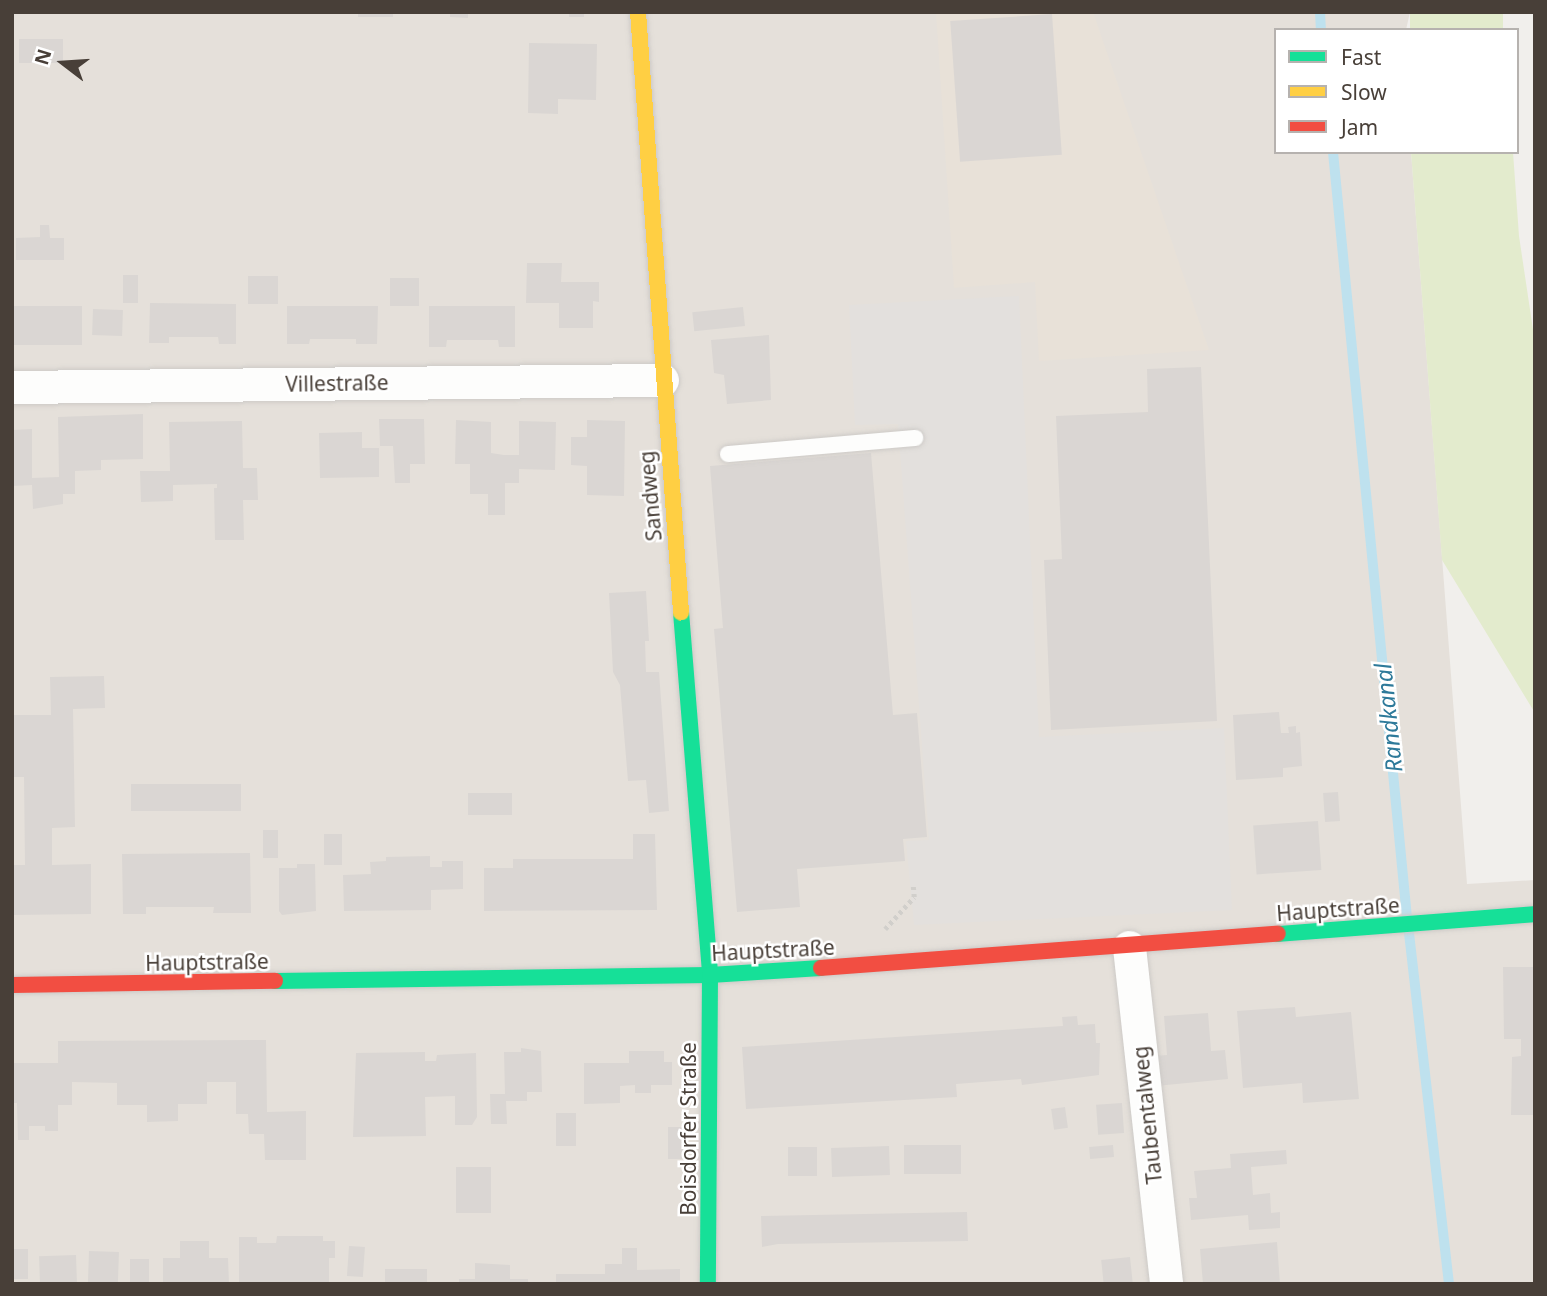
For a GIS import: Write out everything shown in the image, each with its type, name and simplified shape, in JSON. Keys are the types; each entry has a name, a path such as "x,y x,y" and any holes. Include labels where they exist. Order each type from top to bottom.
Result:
{"main road":[{"name":"Sandweg","path":"638,12 662,380 710,975"},
{"name":"Hauptstraße","path":"12,985 710,975 1129,947 1535,914"},
{"name":"Boisdorfer Straße","path":"708,1284 710,975"}],"street":[{"name":"Villestraße","path":"12,387 662,380"},
{"name":"Taubentalweg","path":"1129,947 1166,1284"}],"lane":[{"path":"728,454 915,438"}],"path":[{"path":"884,964 882,932 914,897 913,886"}],"shaded area":[{"path":"12,12 1410,12 1406,28 1274,28 1274,154 1411,154 1467,884 1535,880 1534,1284 12,1284"},
{"path":"936,12 1093,12 1209,350 1039,361 1035,282 954,288"},
{"path":"1019,296 1039,737 1224,728 1232,910 914,925 906,841 929,840 898,424 855,425 849,305"}],"green space":[{"path":"1410,12 1503,12 1503,28 1410,28"},
{"path":"1411,154 1513,154 1519,236 1535,343 1535,713 1442,560"}],"building":[{"path":"358,12 393,12 393,17 358,17"},
{"path":"450,12 468,12 468,18 450,17"},
{"path":"569,12 584,12 584,17 569,17"},
{"path":"1052,14 1062,155 960,162 950,21"},
{"path":"19,39 63,39 63,63 19,63"},
{"path":"529,43 597,44 596,100 558,99 558,114 528,113"},
{"path":"40,225 49,225 50,238 64,238 64,260 16,260 16,238 40,237"},
{"path":"527,263 562,263 561,282 599,282 599,302 593,301 593,328 559,328 559,303 526,303"},
{"path":"123,275 138,275 138,303 123,303"},
{"path":"248,276 278,276 278,304 248,304"},
{"path":"390,278 419,278 419,306 390,306"},
{"path":"150,303 236,304 236,344 219,344 218,337 169,337 169,343 149,343"},
{"path":"12,306 82,306 82,345 12,345"},
{"path":"287,306 378,306 377,344 356,344 356,339 310,339 309,344 287,344"},
{"path":"429,306 515,306 515,347 499,347 498,340 447,340 446,347 429,347"},
{"path":"743,307 745,326 694,331 692,312"},
{"path":"93,309 123,310 122,336 92,335"},
{"path":"769,335 771,400 727,404 724,375 714,373 711,340"},
{"path":"1201,367 1217,721 1051,730 1044,560 1062,559 1056,416 1148,412 1147,369"},
{"path":"143,414 143,459 101,460 101,470 75,471 75,494 63,494 63,504 33,509 32,485 12,486 12,430 32,429 32,478 59,477 58,417"},
{"path":"379,419 424,419 425,464 410,464 410,483 395,483 393,446 380,446"},
{"path":"456,420 491,422 491,453 504,455 519,455 519,421 556,422 555,470 519,469 519,483 505,483 505,515 488,515 488,494 470,494 470,464 455,464"},
{"path":"587,420 625,421 624,496 587,495 587,466 571,465 571,437 587,437"},
{"path":"242,421 243,468 257,468 258,500 243,500 244,540 215,540 214,488 217,488 217,484 173,485 173,501 141,502 140,471 170,471 169,422"},
{"path":"362,432 362,448 379,448 379,477 320,478 319,433"},
{"path":"871,453 893,715 917,713 927,837 903,839 905,861 797,869 800,907 737,912 714,629 723,628 710,466"},
{"path":"646,591 649,641 645,641 646,672 659,672 669,811 649,813 646,780 628,781 620,685 613,672 609,593"},
{"path":"104,676 105,708 73,709 75,827 52,828 52,865 91,864 91,914 12,915 12,865 25,865 24,777 12,777 12,715 51,715 50,677"},
{"path":"1279,712 1281,733 1289,733 1288,727 1296,726 1296,733 1300,732 1302,766 1283,768 1283,777 1236,780 1233,715"},
{"path":"131,784 241,784 241,811 131,811"},
{"path":"1338,792 1340,821 1325,822 1323,793"},
{"path":"468,793 512,793 512,815 468,815"},
{"path":"1318,821 1321,870 1257,874 1253,826"},
{"path":"263,830 278,830 278,858 263,858"},
{"path":"324,834 342,834 342,865 324,865"},
{"path":"633,834 655,834 657,910 484,911 484,868 513,868 513,859 633,859"},
{"path":"250,853 251,913 213,913 214,907 146,907 146,914 123,914 122,854"},
{"path":"430,856 430,867 442,867 442,861 463,861 463,889 431,890 431,910 344,911 343,875 371,874 370,862 386,861 386,857"},
{"path":"297,864 315,864 316,911 282,915 279,911 279,868 297,868"},
{"path":"1503,967 1535,967 1535,1115 1511,1115 1512,1057 1521,1056 1521,1039 1504,1039"},
{"path":"1295,1007 1296,1017 1351,1012 1359,1099 1303,1103 1302,1083 1243,1088 1237,1011"},
{"path":"1208,1013 1211,1051 1225,1050 1228,1079 1156,1086 1153,1056 1167,1055 1164,1016"},
{"path":"1077,1016 1078,1025 1095,1024 1096,1043 1100,1043 1099,1075 1022,1085 1021,1079 956,1084 957,1097 746,1109 742,1047 1063,1026 1062,1017"},
{"path":"266,1040 267,1112 306,1111 306,1160 265,1160 264,1134 249,1134 248,1114 236,1114 236,1082 207,1082 207,1104 178,1104 178,1121 147,1122 147,1105 117,1105 117,1083 72,1082 72,1105 58,1105 58,1131 45,1131 45,1126 29,1126 29,1140 18,1140 17,1103 12,1103 12,1063 58,1063 58,1041"},
{"path":"521,1048 541,1051 542,1092 527,1092 527,1101 506,1101 507,1124 491,1124 490,1094 505,1094 504,1052 521,1052"},
{"path":"629,1051 664,1051 664,1062 672,1062 672,1085 651,1085 651,1093 635,1093 635,1085 620,1086 620,1103 584,1104 584,1063 629,1063"},
{"path":"425,1052 425,1061 436,1061 437,1055 476,1053 477,1117 472,1125 455,1125 455,1096 425,1097 426,1136 353,1137 356,1053"},
{"path":"1122,1103 1124,1133 1098,1135 1096,1105"},
{"path":"1065,1107 1068,1128 1054,1130 1051,1109"},
{"path":"556,1113 576,1113 576,1146 556,1146"},
{"path":"668,1127 686,1127 686,1159 668,1159"},
{"path":"904,1145 961,1145 961,1174 904,1174"},
{"path":"1113,1145 1114,1157 1090,1159 1089,1147"},
{"path":"889,1146 890,1175 832,1177 831,1148"},
{"path":"788,1147 817,1147 817,1176 788,1176"},
{"path":"1286,1150 1287,1164 1251,1167 1253,1195 1270,1193 1271,1213 1280,1212 1280,1228 1249,1230 1248,1215 1191,1220 1189,1198 1197,1198 1194,1171 1231,1168 1230,1154"},
{"path":"456,1167 491,1167 491,1213 456,1213"},
{"path":"967,1212 968,1241 778,1244 762,1247 761,1216"},
{"path":"277,1236 323,1236 323,1241 335,1241 335,1258 329,1258 329,1284 239,1284 239,1237 257,1237 257,1243 276,1243"},
{"path":"180,1241 209,1241 209,1258 228,1258 229,1284 163,1284 163,1258 180,1258"},
{"path":"1277,1242 1280,1284 1203,1284 1200,1249"},
{"path":"349,1246 365,1247 363,1277 347,1276"},
{"path":"622,1248 637,1248 637,1270 680,1269 680,1284 556,1284 556,1274 605,1274 605,1264 622,1264"},
{"path":"12,1249 28,1249 28,1279 12,1279"},
{"path":"89,1251 119,1252 118,1284 88,1284"},
{"path":"76,1255 77,1284 40,1284 39,1256"},
{"path":"1130,1257 1133,1284 1104,1284 1101,1260"},
{"path":"130,1259 149,1259 149,1284 130,1284"},
{"path":"475,1263 510,1265 510,1279 528,1279 528,1284 459,1284 459,1279 475,1279"},
{"path":"385,1269 427,1269 427,1284 385,1284"}],"waterway":[{"name":"Randkanal","path":"1320,12 1321,28"},
{"name":"Randkanal","path":"1333,154 1407,918"},
{"name":"Randkanal","path":"1409,933 1449,1284"}],"traffic: fast":[{"path":"681,612 710,975 708,1284"},
{"path":"1278,934 1535,914"},
{"path":"275,981 710,975 821,968"}],"traffic: slow":[{"path":"638,12 681,612"}],"traffic: jam":[{"path":"821,968 1278,934"},
{"path":"12,985 275,981"}]}
